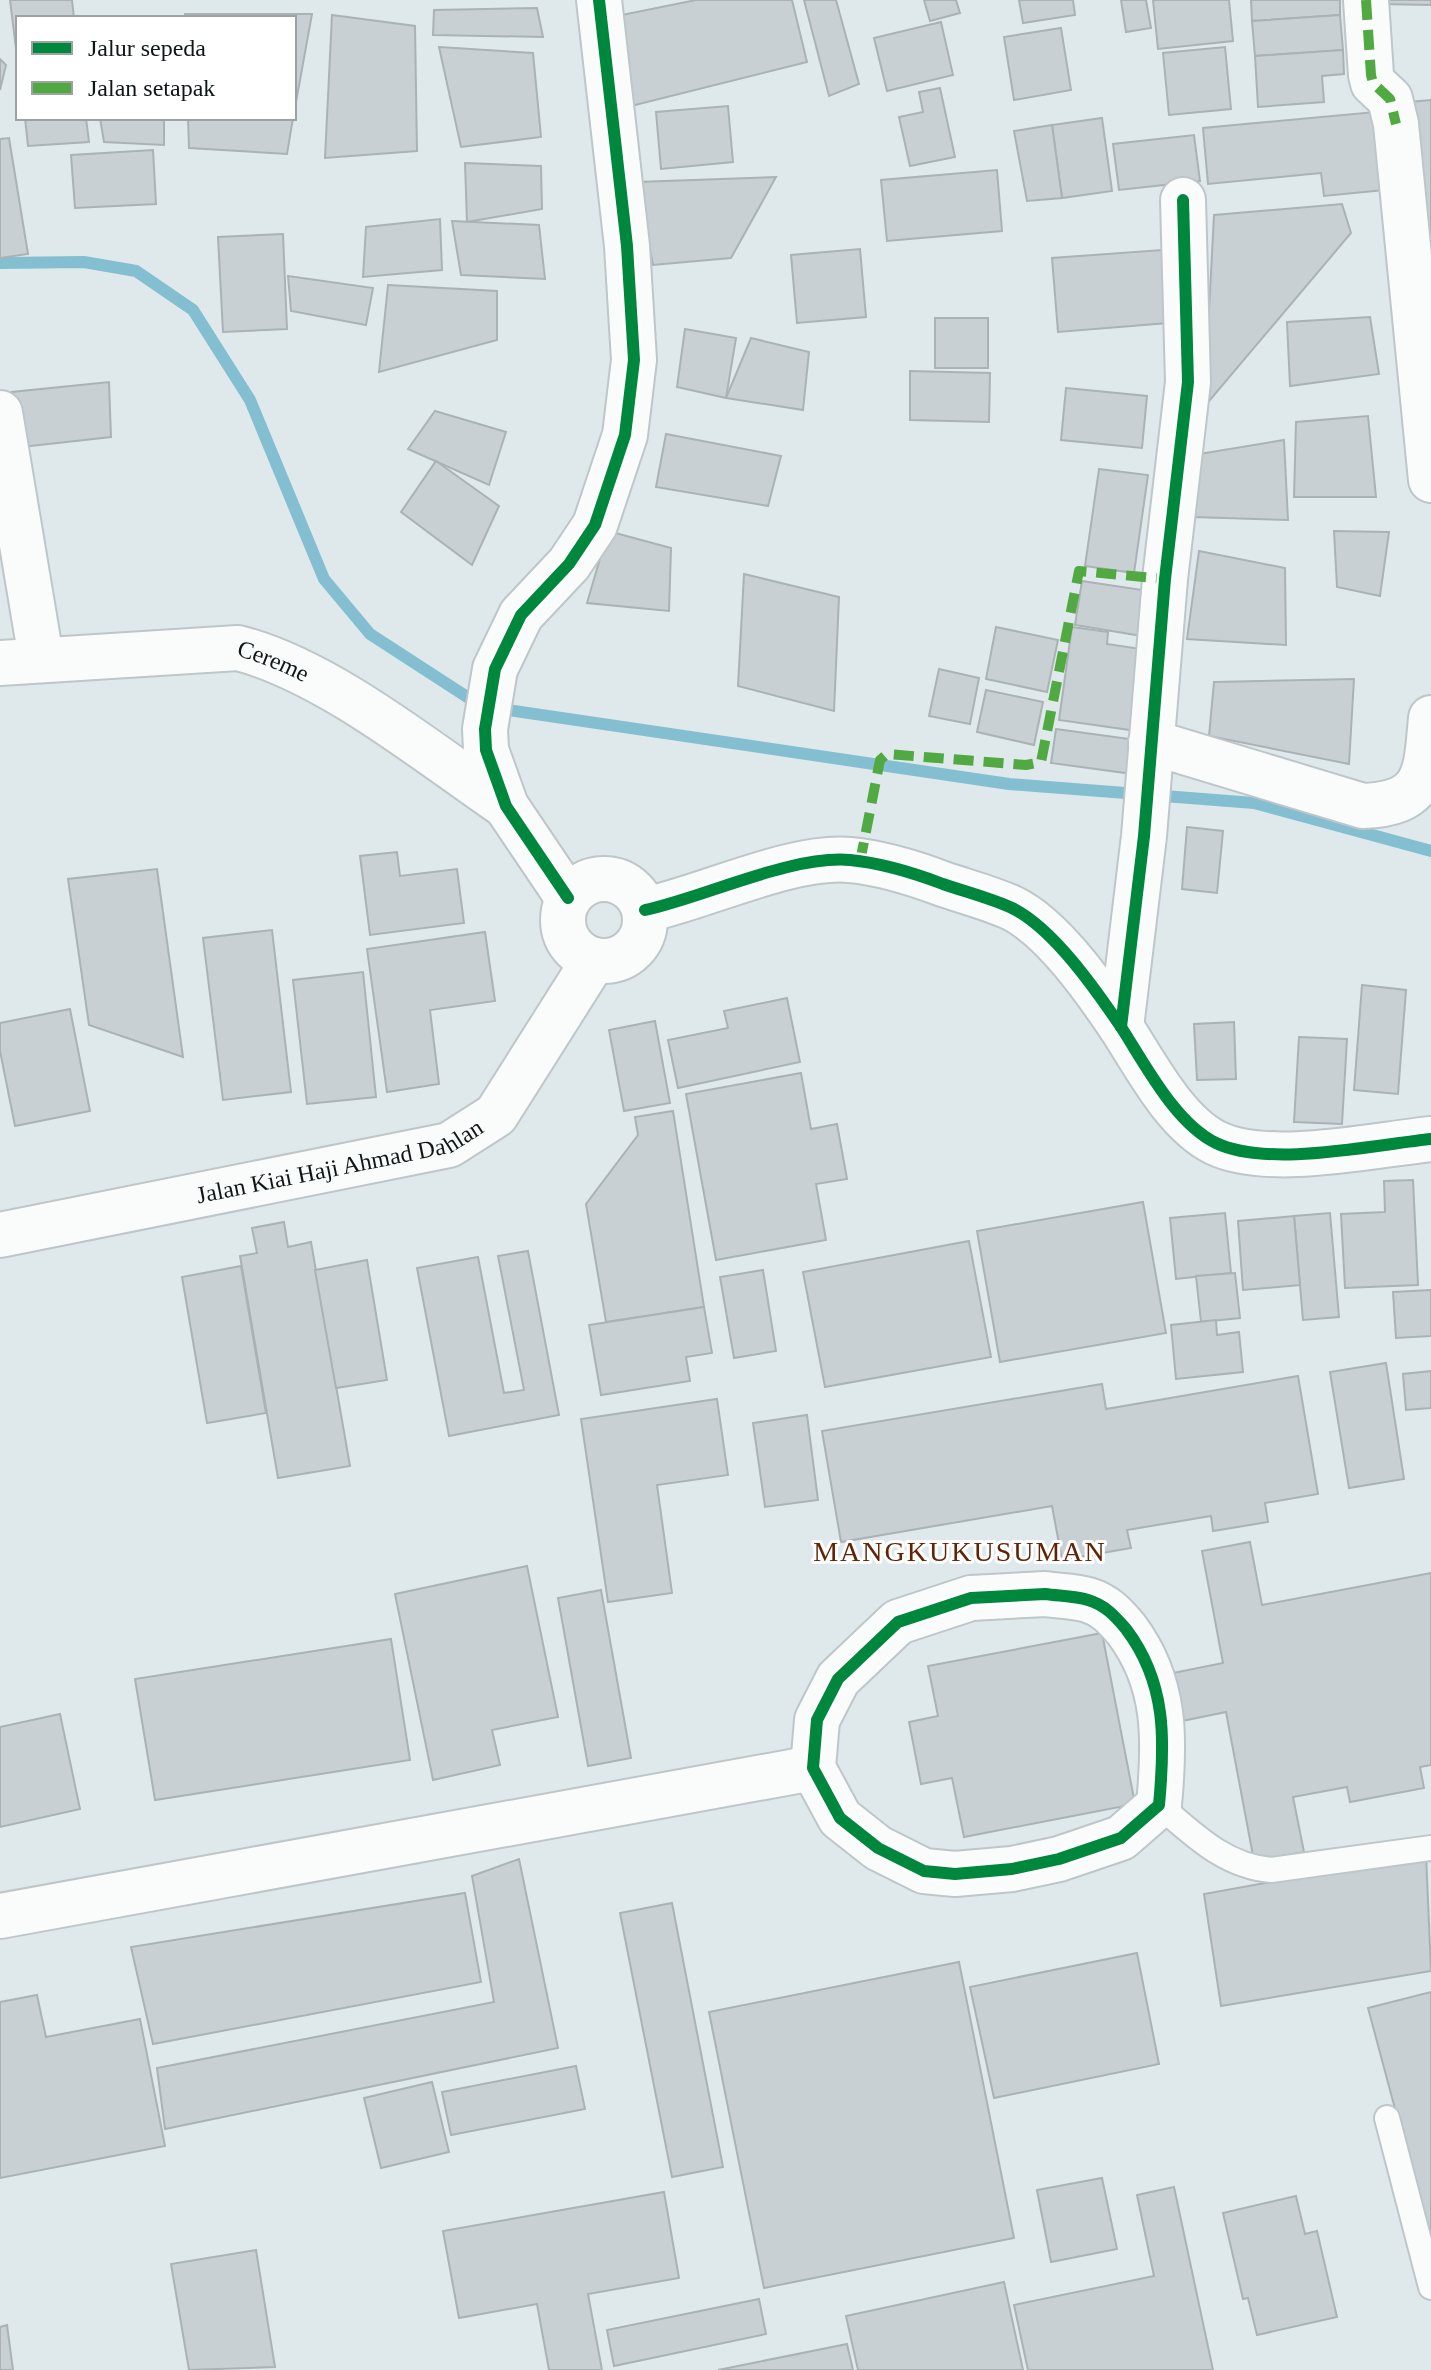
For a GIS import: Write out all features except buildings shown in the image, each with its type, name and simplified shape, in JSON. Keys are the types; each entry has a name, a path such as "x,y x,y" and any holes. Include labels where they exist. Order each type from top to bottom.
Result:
{"street":[{"path":"568,898 506,806 486,750 485,729 495,669 521,615 569,564 595,525 625,435 633,345 627,246 599,0"},
{"path":"1366,0 1371,75 1373,83 1390,99 1396,124 1431,480"},
{"path":"1121,1027 1144,836 1149,759 1188,382 1183,200"},
{"path":"0,413 20,661"},
{"name":"Cereme","path":"20,661 238,648 271,656 386,724 506,806"},
{"path":"1149,759 1363,806 1387,805 1407,798 1426,769 1431,718"},
{"path":"645,910 686,901 803,865 847,860 912,872 1014,909 1068,954 1177,1110 1215,1143 1267,1156 1431,1139"},
{"path":"594,878 611,878 626,884 638,895 645,910 646,927 639,943 627,955 611,961 594,960 580,954 569,942 564,928 568,898 579,886 594,878"},
{"name":"Jalan Kiai Haji Ahmad Dahlan","path":"0,1235 449,1145 496,1115 594,960"},
{"path":"1045,1594 1088,1600 1112,1612 1144,1653 1159,1701 1164,1750 1159,1805 1121,1838 1059,1859 1012,1869 955,1874 924,1871 878,1848 840,1818 813,1768 817,1720 838,1679 898,1622 971,1598 1045,1594"},
{"path":"0,1916 813,1768"}],"lane":[{"path":"1159,1805 1210,1849 1252,1868 1271,1870 1431,1848"},
{"path":"1387,2118 1431,2287"}],"waterway":[{"path":"0,263 84,262 136,271 193,310 250,400 324,579 370,634 481,706 1009,784 1254,803 1431,851"}],"marked path":[{"path":"1366,0 1371,75 1373,83 1390,99 1396,124"},
{"path":"860,862 880,760 887,754 1026,765 1041,762 1079,571 1165,579"}],"cycle path":[{"path":"568,898 506,806 486,750 485,729 495,669 521,615 569,564 595,525 625,435 634,360 627,246 599,0"},
{"path":"1121,1027 1144,836 1165,579 1188,382 1183,200"},
{"path":"645,910 775,870 827,860 862,861 909,872 1012,908 1043,930 1099,996 1174,1107 1187,1122 1216,1143 1263,1154 1292,1154 1431,1139"},
{"path":"1045,1594 1083,1599 1100,1605 1122,1624 1139,1649 1149,1670 1160,1713 1162,1758 1159,1805 1121,1838 1059,1859 1012,1869 955,1874 924,1871 878,1848 840,1818 813,1768 817,1720 838,1679 898,1622 971,1598 1045,1594"}],"district":[{"name":"MANGKUKUSUMAN","path":"960,1551"}]}
